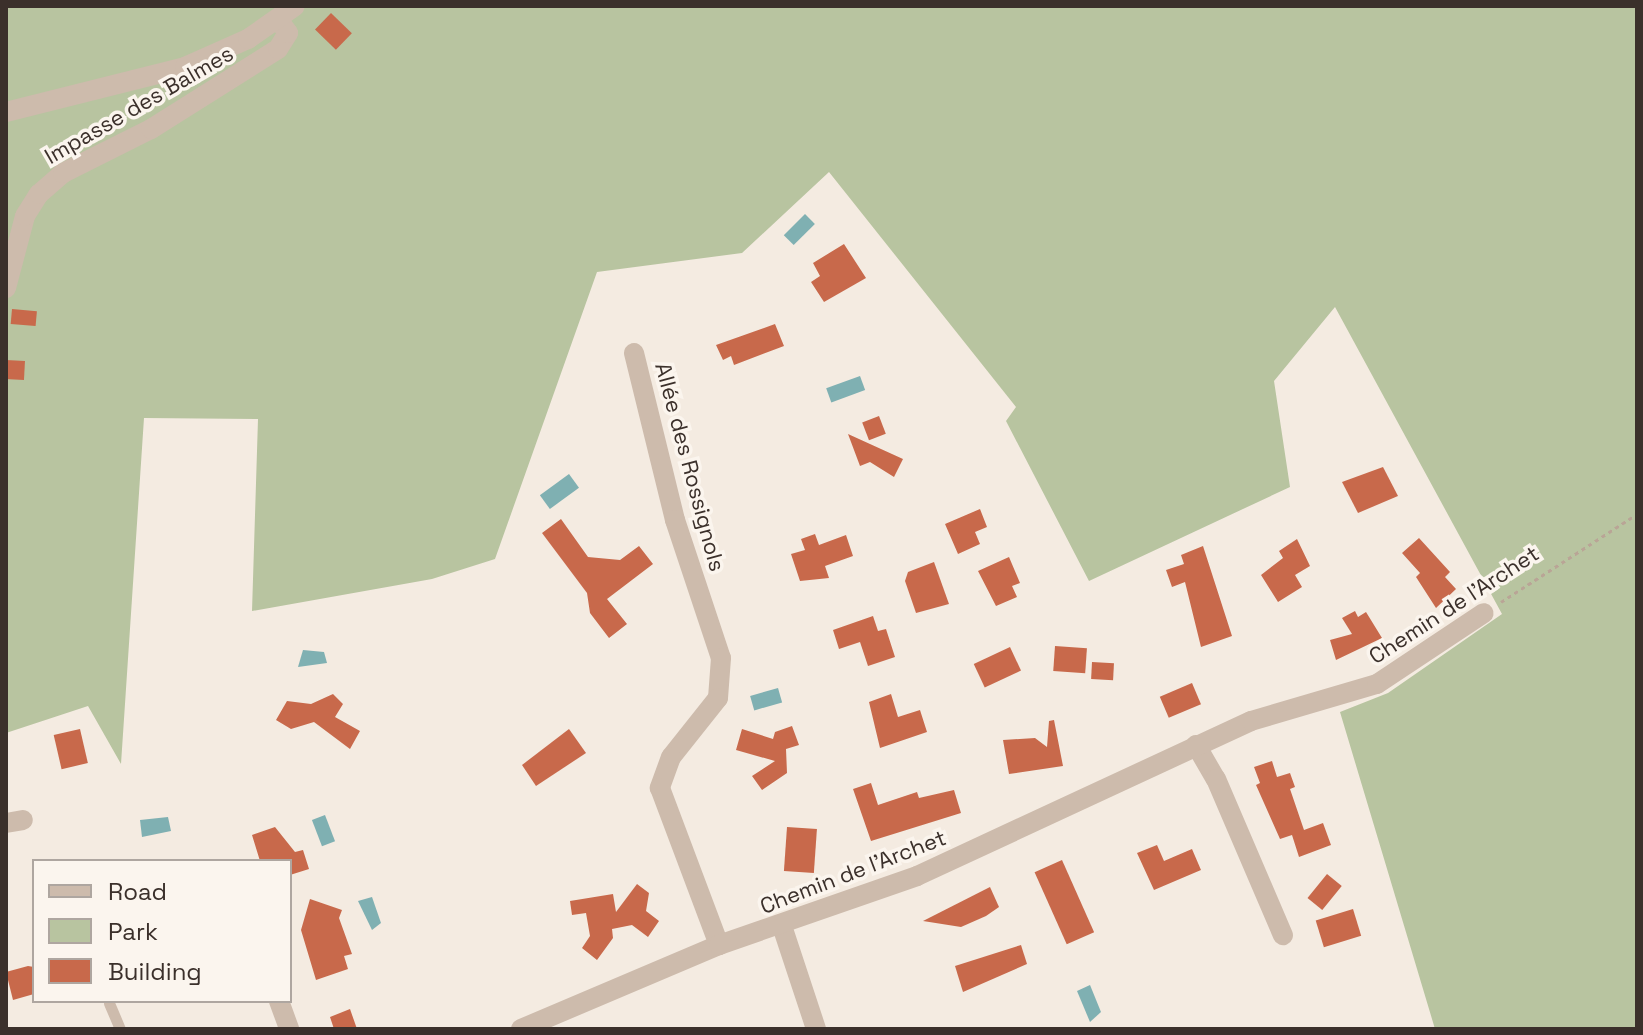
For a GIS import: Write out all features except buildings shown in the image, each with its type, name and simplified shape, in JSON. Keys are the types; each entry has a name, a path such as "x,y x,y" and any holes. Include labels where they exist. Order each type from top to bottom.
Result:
{"street":[{"path":"6,112 185,67 239,44 287,12"},
{"name":"Impasse des Balmes","path":"6,288 25,216 39,194 63,173 151,129 278,49 288,33 287,12"},
{"name":"Allée des Rossignols","path":"634,353 675,520 723,670 718,698 671,757 660,788 719,945"},
{"name":"Chemin de l'Archet","path":"521,1029 719,945 782,926 917,876 1251,721 1377,684 1484,613"},
{"path":"1196,745 1216,779 1283,935"},
{"path":"782,926 816,1029"},
{"path":"280,1003 289,1029"}],"lane":[{"path":"109,1003 120,1029"}],"path":[{"name":"Chemin de l'Archet","path":"1484,613 1637,514"}],"green space":[{"path":"6,6 1637,6 1637,1029 1435,1029 1340,712 1388,693 1502,614 1335,307 1274,381 1290,487 1089,581 1006,421 1016,407 829,172 742,253 597,272 495,559 432,579 252,611 258,419 144,418 121,764 88,706 6,733"}],"water":[{"path":"805,214 815,224 794,245 784,235"},
{"path":"860,376 865,390 831,402 826,388"},
{"path":"569,474 579,488 550,509 540,495"},
{"path":"303,650 324,652 327,663 298,667"},
{"path":"778,688 782,702 754,710 750,696"},
{"path":"325,815 335,841 322,846 312,820"},
{"path":"168,817 171,831 142,837 140,820"},
{"path":"372,897 381,923 372,930 358,901"},
{"path":"1090,985 1101,1012 1090,1022 1077,991"}]}
